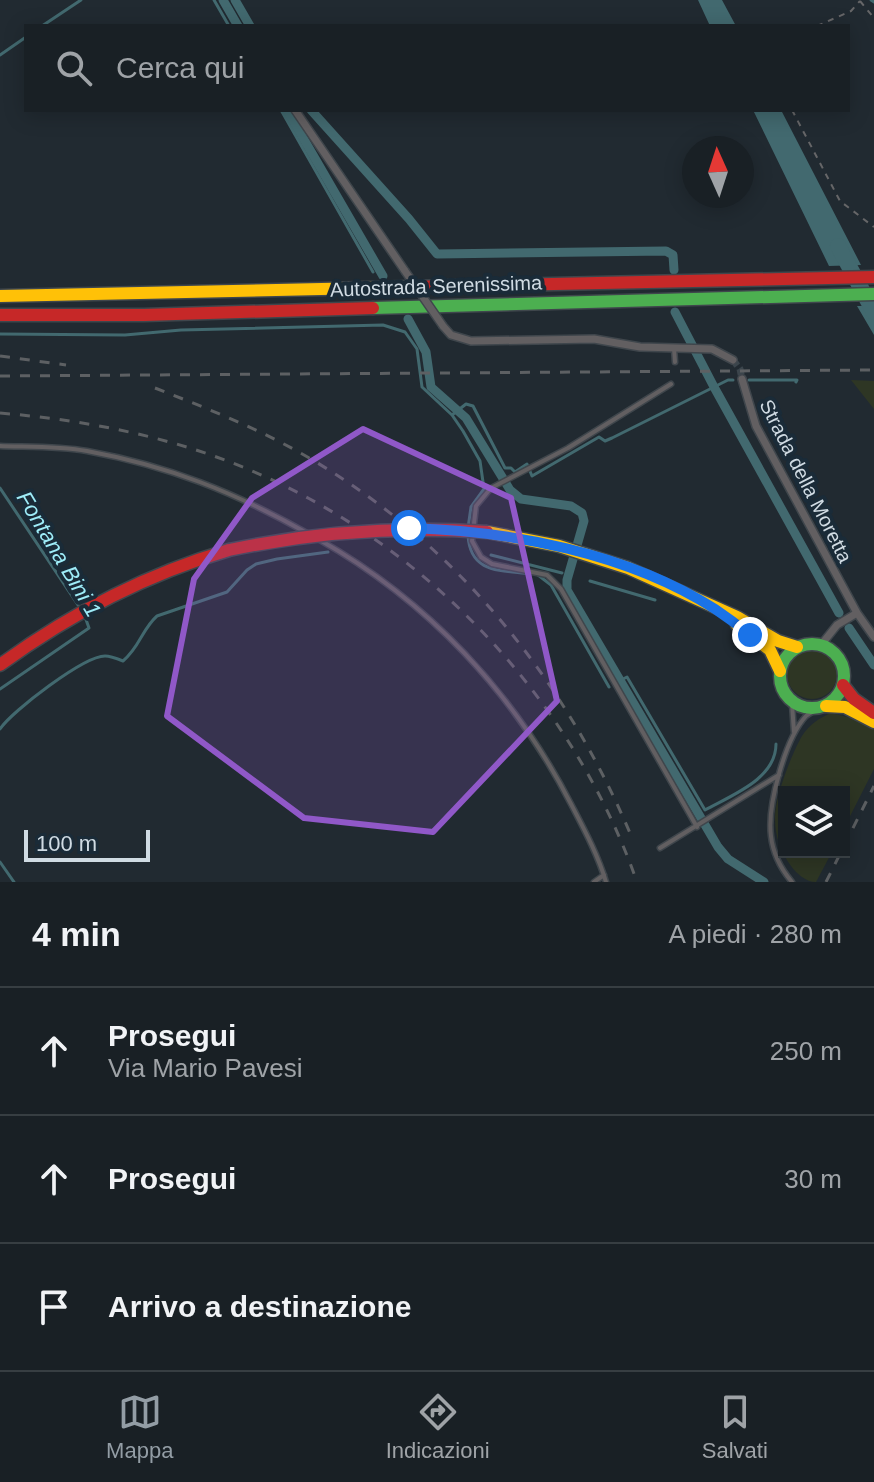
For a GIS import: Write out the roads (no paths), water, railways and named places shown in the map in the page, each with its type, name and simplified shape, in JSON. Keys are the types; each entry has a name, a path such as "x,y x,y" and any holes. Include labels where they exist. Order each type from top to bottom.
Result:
{"main road":[{"name":"Autostrada Serenissima","path":"0,296 874,277"},
{"name":"Autostrada Serenissima","path":"0,315 144,315 874,294"},
{"path":"0,665 81,610 167,569 229,550 312,534 409,528 487,532 576,551 652,578 747,622 778,641 797,647 821,645 830,650 842,665 843,685 839,694 823,706"},
{"path":"715,609 771,651 778,659 785,693 802,707 836,705 874,722"},
{"path":"780,673 783,662 797,647"},
{"path":"843,685 854,699 874,713"}],"street":[{"path":"296,112 451,335 471,341 579,338 640,347 701,347 723,352 733,360"},
{"name":"Strada della Moretta","path":"742,379 756,426 857,613 874,637"},
{"path":"821,645 837,625 857,613"}],"lane":[{"path":"673,347 675,362"},
{"path":"671,384 491,488 476,506 472,541 476,550 492,564 540,572 553,579 702,824"},
{"path":"0,446 84,451 170,470 252,502 336,549 383,580 451,638 491,681 551,766 606,882"},
{"path":"785,693 792,704 794,735"},
{"path":"792,882 775,855 770,835 771,809 779,775 794,735 809,713 823,706"},
{"path":"660,848 779,775"},
{"path":"594,882 604,875"}],"water":[{"path":"698,0 722,0 735,24 709,24"},
{"path":"754,112 782,112 861,265 829,266"},
{"path":"857,306 874,306 874,335"}],"waterway":[{"name":"Fontana Bini 1","path":"45,24 81,0"},
{"path":"214,0 228,24"},
{"path":"223,0 237,24"},
{"path":"235,0 249,24"},
{"name":"Fontana Bini 1","path":"0,55 24,38"},
{"path":"282,112 373,272"},
{"path":"288,112 383,276"},
{"path":"313,112 437,254 666,251 673,255 674,270"},
{"path":"838,246 874,312"},
{"path":"675,312 839,613"},
{"path":"408,319 426,352 431,387 466,418 510,490 521,499 571,506 582,513 584,521 567,590 718,847 728,859 764,882"},
{"path":"0,334 125,335 181,330 383,325 405,332 417,349 422,387 452,415 480,461 484,489 471,507 468,528"},
{"path":"452,415 466,404 473,406 505,468 515,472 527,464 532,476 599,437 605,441 733,380"},
{"path":"749,380 796,382"},
{"name":"Fontana Bini 1","path":"0,488 80,608"},
{"path":"468,535 474,557 489,568 531,574"},
{"path":"0,729 33,698 81,665 105,656 123,661 157,616 227,592 256,564 328,552"},
{"path":"491,555 562,573"},
{"path":"538,575 551,585 609,687"},
{"path":"590,581 655,600"},
{"name":"Fontana Bini 1","path":"0,689 89,628 84,614"},
{"path":"849,628 874,665"},
{"path":"623,679 627,677 705,810 761,776 769,767 776,744"},
{"name":"Fontana Bini 1","path":"0,862 14,882"}],"tunnel":[{"path":"733,360 740,369 742,379"}],"railway":[{"path":"0,356 66,365"},
{"path":"0,376 874,370"},
{"path":"155,388 250,427 304,455 358,489 409,528 455,571 498,617 537,667 603,775 630,833"},
{"path":"0,413 106,427 208,454 280,484 349,522 413,568 471,620 523,678 569,742 607,810 637,882"},
{"path":"850,834 874,786"},
{"path":"826,882 838,858"}]}
